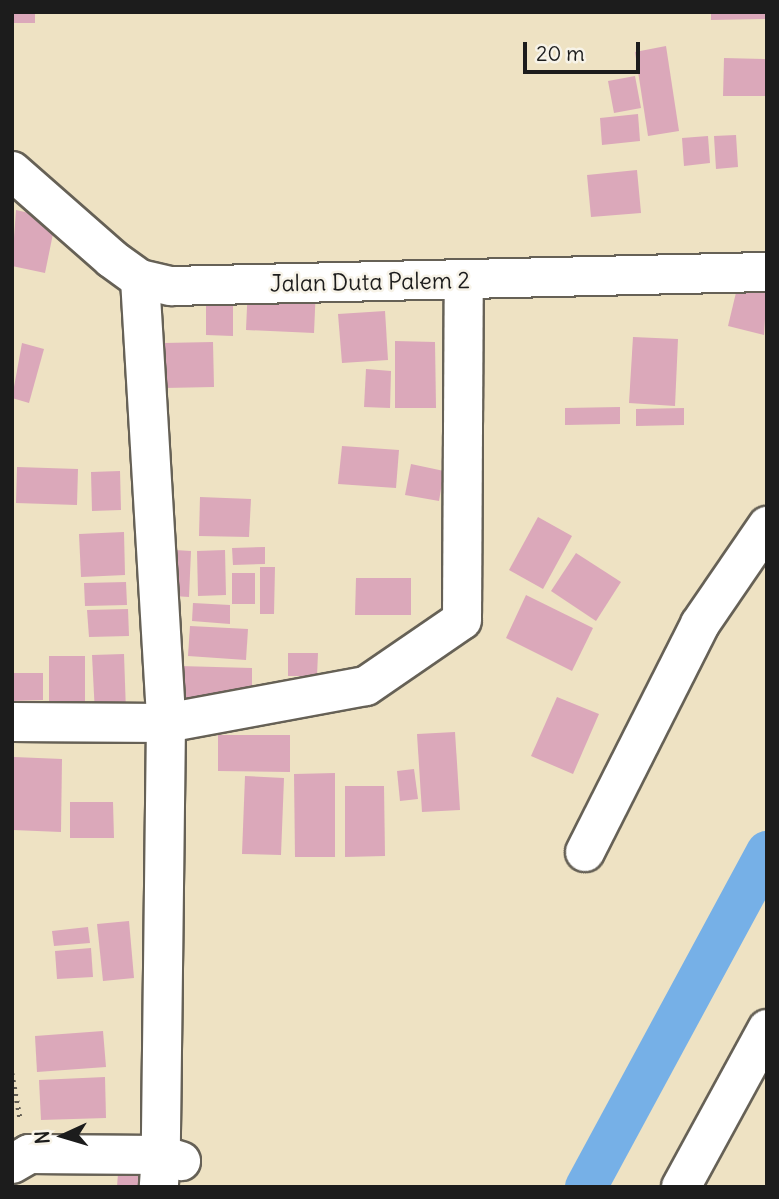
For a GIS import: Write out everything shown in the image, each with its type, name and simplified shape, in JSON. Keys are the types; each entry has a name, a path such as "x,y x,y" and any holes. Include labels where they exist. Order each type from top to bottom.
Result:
{"street":[{"name":"Jalan Duta Palem 2","path":"12,171 140,279 172,286 767,272"},
{"path":"12,1164 29,1154 167,1167 166,723 140,279"},
{"path":"12,722 166,723 366,686 462,620 464,280"},
{"path":"585,852 699,624 767,526"},
{"path":"681,1187 767,1029"}],"building":[{"path":"12,12 35,12 35,23 12,23"},
{"path":"711,12 767,12 767,19 711,20"},
{"path":"666,46 679,131 648,136 635,52"},
{"path":"724,58 767,59 767,96 723,96"},
{"path":"635,76 641,108 614,113 608,81"},
{"path":"638,114 640,141 602,145 600,118"},
{"path":"736,135 738,167 716,169 714,136"},
{"path":"708,136 710,163 684,166 682,138"},
{"path":"637,170 641,213 591,217 587,175"},
{"path":"16,210 56,219 45,273 12,266"},
{"path":"739,280 767,287 764,335 728,326"},
{"path":"248,284 316,287 314,333 246,330"},
{"path":"206,299 233,300 233,336 206,335"},
{"path":"385,311 388,360 342,363 338,314"},
{"path":"633,337 678,339 675,406 629,403"},
{"path":"395,341 435,342 436,408 395,408"},
{"path":"213,342 214,387 164,388 163,343"},
{"path":"22,343 44,349 29,403 12,398"},
{"path":"366,369 391,371 390,408 364,407"},
{"path":"620,407 620,424 565,425 565,408"},
{"path":"684,408 684,425 636,426 636,409"},
{"path":"342,446 399,450 396,488 338,484"},
{"path":"411,464 444,471 439,501 405,495"},
{"path":"17,467 78,469 77,505 16,503"},
{"path":"120,471 121,510 92,511 91,472"},
{"path":"200,497 251,499 249,537 199,536"},
{"path":"538,517 572,536 543,589 509,570"},
{"path":"124,532 125,575 81,577 79,534"},
{"path":"265,547 265,564 233,565 232,548"},
{"path":"175,550 191,551 189,597 173,596"},
{"path":"225,550 226,595 198,596 197,551"},
{"path":"576,553 621,582 596,621 551,591"},
{"path":"260,567 275,567 274,614 260,614"},
{"path":"232,573 255,573 255,604 232,604"},
{"path":"356,578 411,578 411,615 355,615"},
{"path":"126,582 127,605 85,606 84,583"},
{"path":"526,595 593,628 572,671 506,638"},
{"path":"193,603 230,605 230,624 192,621"},
{"path":"128,609 129,636 89,637 87,610"},
{"path":"190,626 248,629 246,660 188,656"},
{"path":"288,653 318,653 317,676 288,676"},
{"path":"124,654 126,712 95,714 92,655"},
{"path":"49,656 85,656 85,711 49,711"},
{"path":"179,666 252,668 252,699 178,698"},
{"path":"12,673 43,673 43,700 12,701"},
{"path":"557,697 599,714 573,774 531,756"},
{"path":"455,732 460,810 422,812 417,734"},
{"path":"218,735 290,735 290,772 218,771"},
{"path":"14,757 62,759 61,832 13,830"},
{"path":"414,769 418,799 400,801 397,771"},
{"path":"335,773 335,857 295,857 294,774"},
{"path":"245,776 284,778 281,855 242,854"},
{"path":"345,786 384,786 385,856 345,857"},
{"path":"70,802 113,802 114,838 70,838"},
{"path":"129,921 134,978 103,981 97,924"},
{"path":"88,927 90,943 54,946 52,931"},
{"path":"91,948 93,977 57,979 55,951"},
{"path":"103,1031 106,1067 37,1072 35,1036"},
{"path":"105,1077 106,1118 41,1120 39,1080"},
{"path":"119,1160 153,1161 151,1187 117,1187"}],"waterway":[{"path":"586,1187 767,852"}]}
